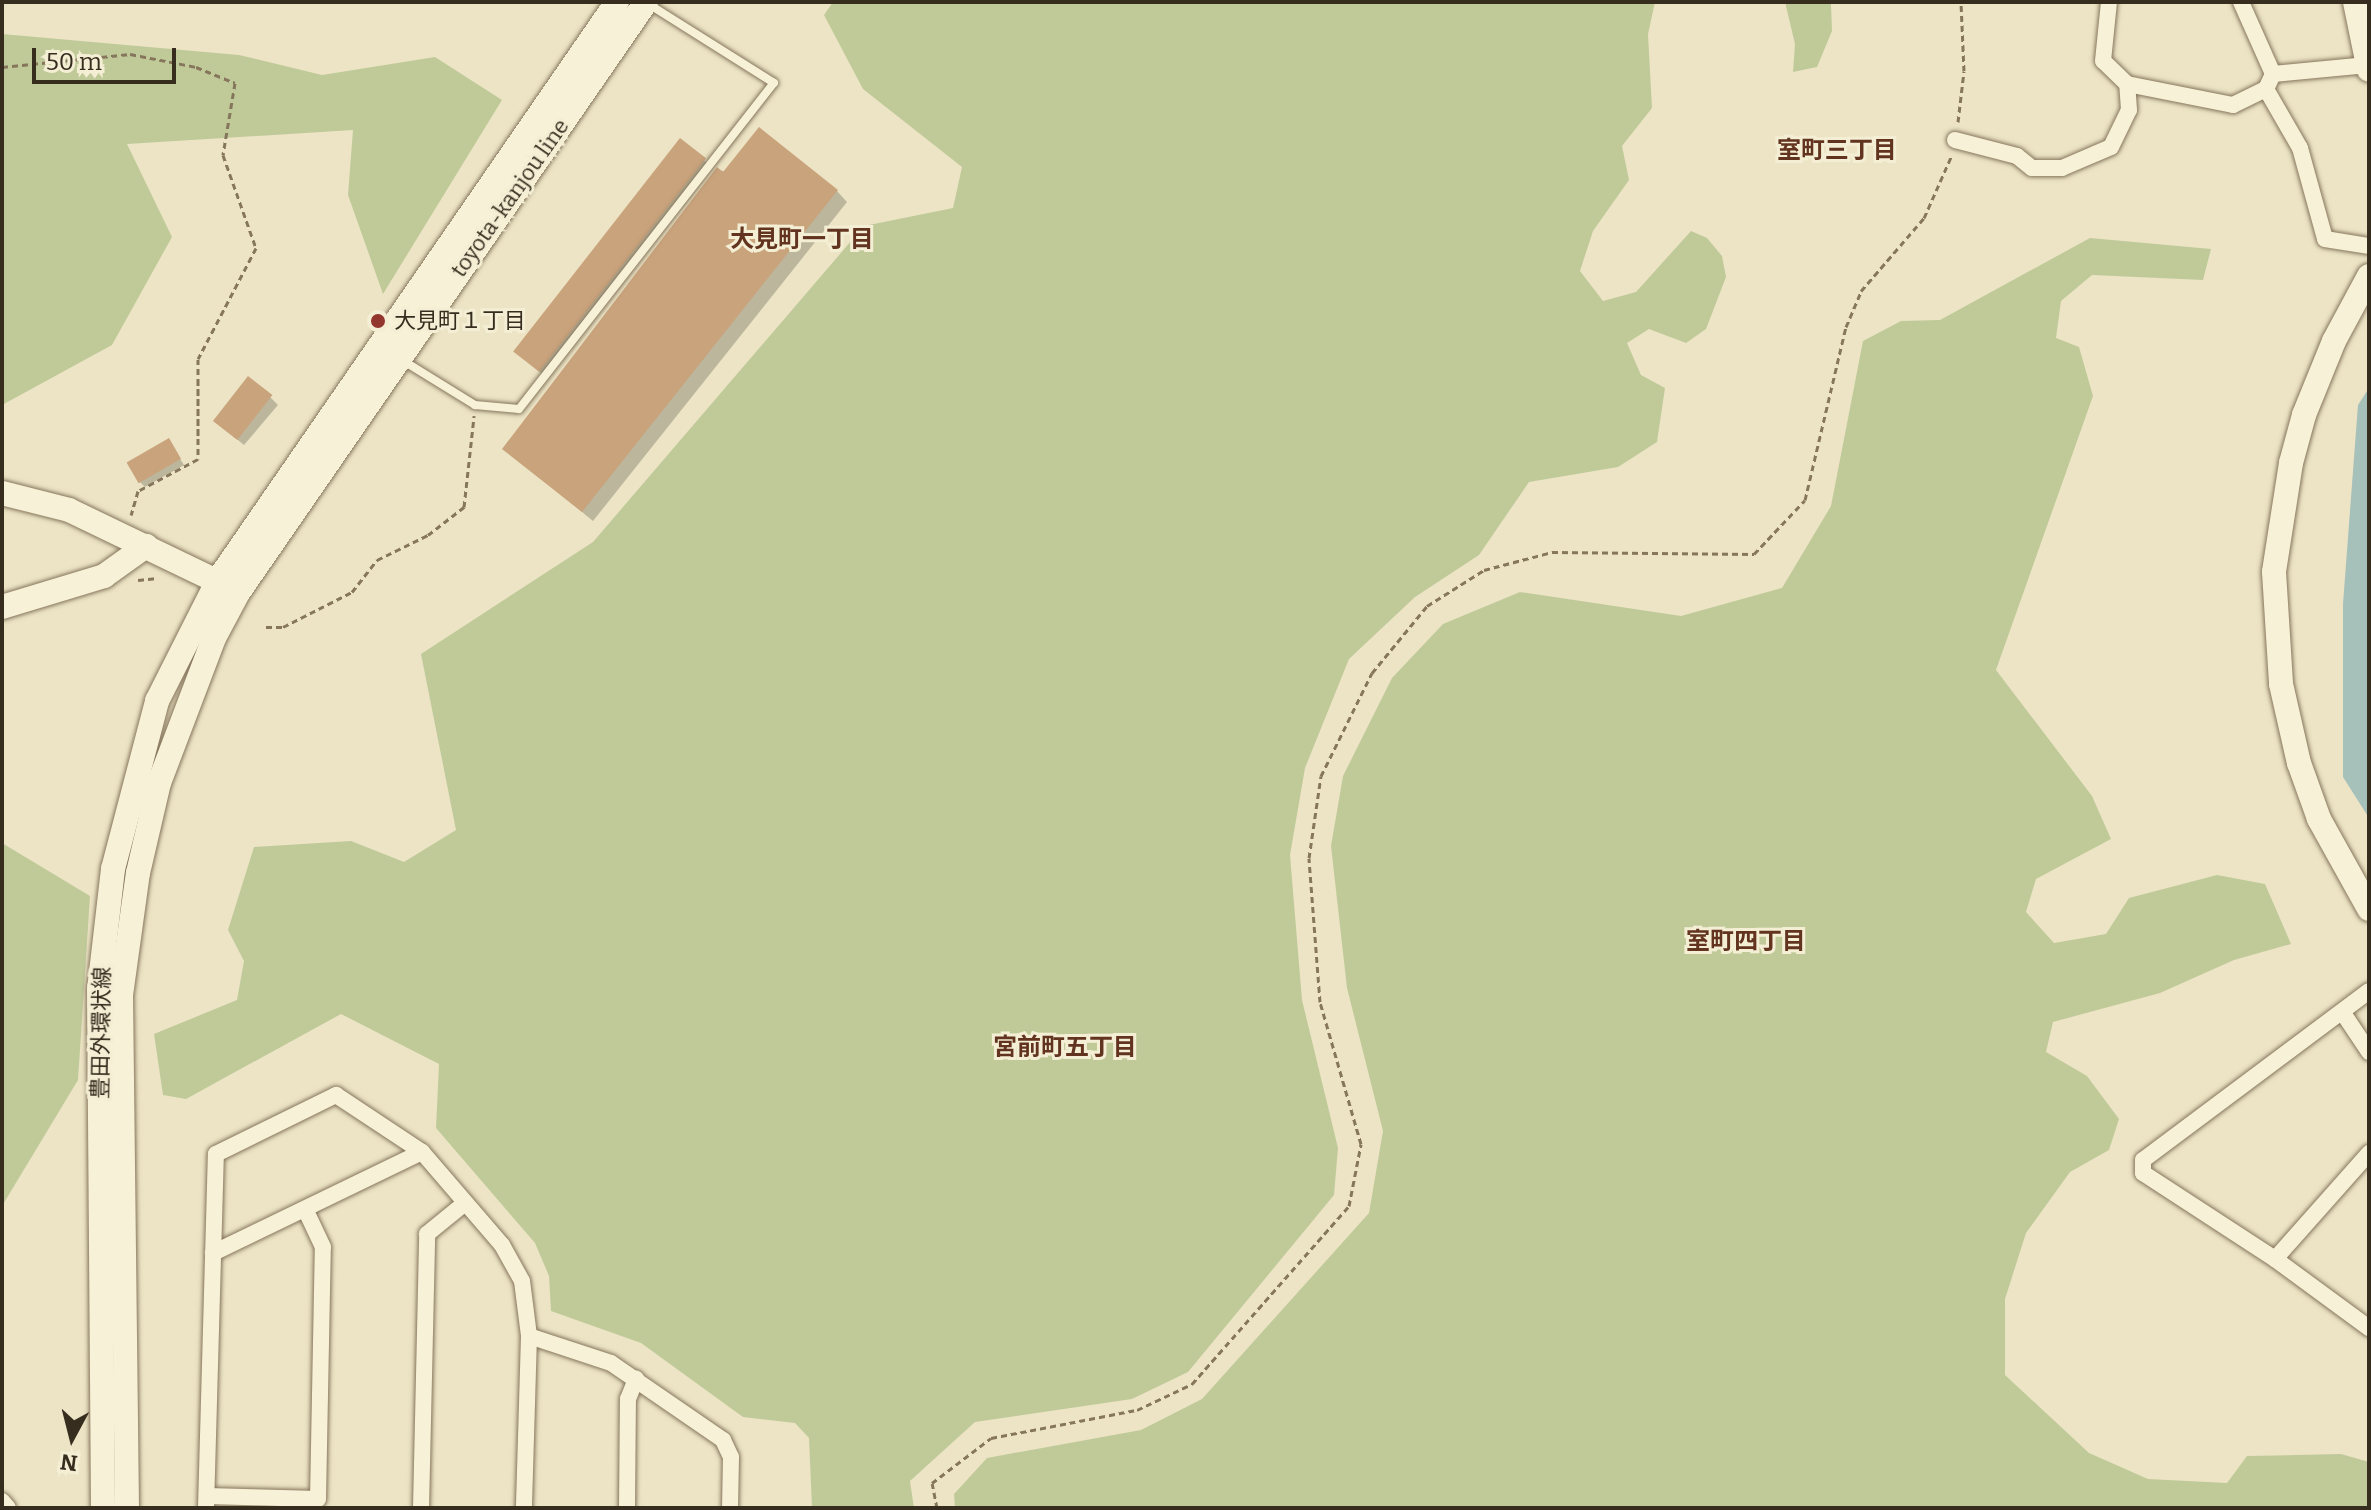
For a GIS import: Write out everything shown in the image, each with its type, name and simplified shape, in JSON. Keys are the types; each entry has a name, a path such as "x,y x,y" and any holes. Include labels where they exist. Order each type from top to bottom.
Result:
{"main road":[{"name":"toyota-kanjou line","path":"228,586 617,2"},
{"name":"toyota-kanjou line","path":"228,586 400,358 646,2"},
{"path":"2355,2 2369,67"},
{"path":"2369,276 2334,341 2304,415 2291,463 2274,572 2281,684 2299,763 2319,819 2369,909"},
{"path":"2,493 69,510 228,586"},
{"path":"2,607 104,576 136,541"},
{"name":"豊田外環状線","path":"103,1508 99,990 113,869 157,701 228,586"},
{"name":"豊田外環状線","path":"127,1508 121,995 138,873 159,783 214,638 228,586"}],"street":[{"path":"2109,2 2103,61 2127,84 2217,106 2233,105 2270,82 2369,67"},
{"path":"2241,2 2270,82 2300,148 2325,239 2369,246"},
{"path":"1955,140 2017,156 2032,168 2062,168 2111,147 2127,119 2127,84"},
{"path":"2369,991 2143,1160 2143,1173 2275,1259 2369,1328"},
{"path":"2343,1013 2369,1052"},
{"path":"305,1209 323,1247 318,1499 206,1502 216,1154 336,1095 422,1152 502,1245 522,1281 529,1336 524,1508"},
{"path":"213,1253 422,1152"},
{"path":"2275,1259 2369,1153"},
{"path":"421,1508 427,1234 465,1203"},
{"path":"529,1336 611,1363 723,1440 731,1457 730,1508"},
{"path":"627,1508 628,1399 636,1379"},
{"path":"2,1501 8,1508"}],"lane":[{"path":"400,358 475,405 519,409 774,83 646,2"}],"path":[{"path":"937,1508 932,1483 991,1438 1137,1410 1192,1384 1349,1206 1361,1144 1320,1002 1309,858 1321,776 1372,673 1427,606 1484,570 1552,552 1754,554 1805,500 1846,327 1861,291 1924,218 1955,140 1964,71 1961,2"},
{"path":"2,67 130,54 196,67 235,83 223,155 256,248 198,359 198,459 138,491 136,541"},
{"path":"266,627 283,627 352,592 377,560 428,535 464,507 475,405"}],"green space":[{"path":"833,2 1655,2 1648,34 1652,108 1622,146 1629,180 1593,231 1580,271 1603,301 1636,292 1691,231 1707,238 1722,256 1726,277 1706,329 1686,343 1649,329 1627,343 1641,375 1665,388 1657,442 1618,467 1529,482 1479,555 1415,597 1349,659 1305,768 1290,855 1302,1000 1338,1148 1334,1195 1188,1372 1132,1399 975,1422 910,1481 914,1508 812,1508 809,1438 795,1423 743,1417 641,1343 551,1311 549,1276 535,1243 436,1128 439,1064 341,1014 186,1099 163,1095 154,1034 237,1000 244,961 228,930 254,847 351,841 404,862 456,830 421,654 593,542 864,226 953,208 962,167 863,89 824,15"},
{"path":"1785,2 1831,4 1832,31 1817,67 1793,72 1795,44"},
{"path":"2,34 239,55 322,75 435,57 502,100 383,294 348,195 353,130 127,144 172,237 112,345 2,405"},
{"path":"2090,238 2211,249 2203,280 2092,275 2061,301 2056,338 2079,347 2093,396 1996,670 2092,796 2111,839 2036,879 2026,912 2054,943 2106,934 2129,898 2217,875 2265,884 2291,944 2234,960 2160,993 2053,1022 2046,1052 2087,1076 2119,1119 2109,1150 2070,1172 2026,1233 2005,1299 2005,1375 2089,1453 2148,1479 2227,1483 2247,1456 2341,1454 2369,1462 2369,1508 955,1508 954,1494 987,1458 1141,1430 1202,1399 1369,1213 1383,1131 1347,988 1331,846 1343,776 1392,678 1443,624 1520,592 1681,616 1782,588 1831,506 1863,341 1901,321 1940,320"},
{"path":"2,843 90,896 78,1080 2,1206"}],"water":[{"path":"2369,388 2369,818 2343,777 2343,604 2358,405"}],"building":[{"path":"759,127 838,190 582,512 502,449 717,167 723,172"},
{"path":"680,138 706,158 539,372 513,352"},
{"path":"248,376 272,395 237,440 213,421"},
{"path":"169,438 181,459 139,483 127,462"}],"place":[{"name":"大見町１丁目","path":"378,321"}],"district":[{"name":"室町三丁目","path":"1837,151"},
{"name":"大見町一丁目","path":"802,240"},
{"name":"室町四丁目","path":"1746,942"},
{"name":"宮前町五丁目","path":"1065,1048"}]}
